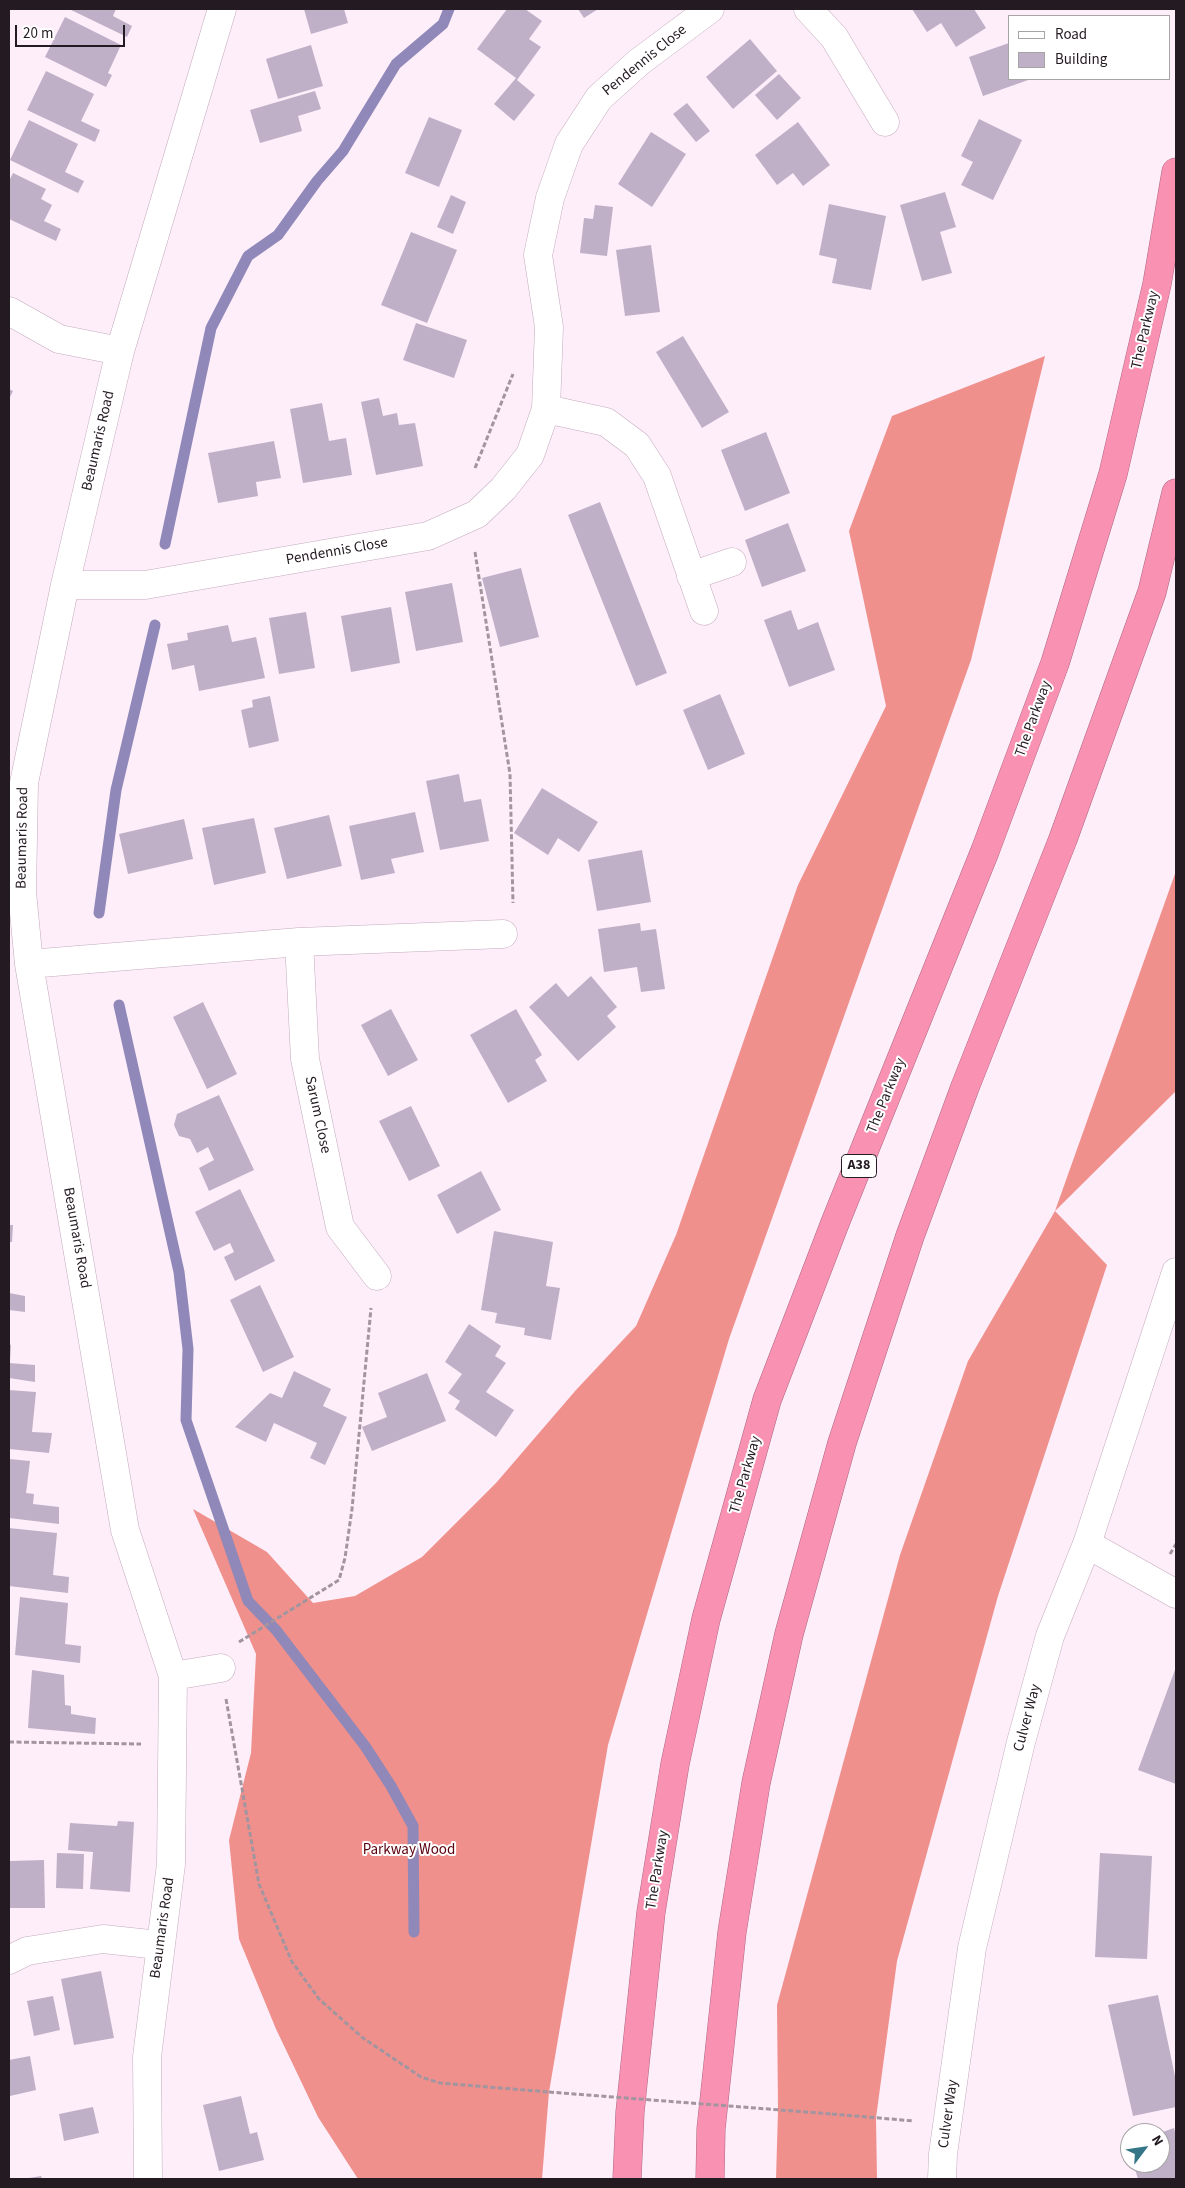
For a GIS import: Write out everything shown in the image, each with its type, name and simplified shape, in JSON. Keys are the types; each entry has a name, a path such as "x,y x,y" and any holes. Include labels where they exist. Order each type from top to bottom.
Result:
{"highway":[{"name":"The Parkway","path":"627,2179 630,2112 651,1912 675,1764 706,1619 767,1400 985,851 1055,663 1113,474 1157,284 1176,172"},
{"path":"1152,592 1176,493"},
{"path":"710,2179 711,2129 732,1932 756,1783 789,1634 842,1443 910,1236 965,1087 1063,839 1176,527"}],"street":[{"name":"Beaumaris Road","path":"148,2179 147,2057 159,1945 171,1864 173,1676 125,1530 29,964 22,892 24,783 65,585 120,351 222,9"},
{"name":"Pendennis Close","path":"65,585 154,583 428,536 477,514 503,489 530,455 546,409 548,327 538,255 550,198 569,144 599,98 638,62 710,9"},
{"path":"808,9 834,37 885,122"},
{"path":"9,311 59,339 120,351"},
{"path":"546,409 606,422 637,445 657,476 704,611"},
{"path":"691,576 732,562"},
{"path":"29,964 299,942 503,934"},
{"name":"Sarum Close","path":"299,942 305,1059 340,1227 377,1276"},
{"name":"Culver Way","path":"942,2179 943,2154 972,1948 1020,1742 1050,1636 1087,1544 1176,1272"},
{"path":"1087,1544 1176,1594"},
{"path":"173,1676 221,1668"},
{"path":"9,1960 27,1951 103,1939 159,1945"}],"path":[{"path":"474,470 514,370"},
{"path":"470,517 510,774 513,915 503,934"},
{"path":"261,1626 278,1619 339,1580 345,1558 352,1509 370,1317 377,1276"},
{"path":"221,1668 260,1884 292,1962 319,1999 363,2038 421,2077 440,2083 876,2118"},
{"path":"9,1742 171,1744"}],"green space":[{"name":"Parkway Wood","path":"1045,356 971,660 729,1339 608,1745 549,2092 542,2179 358,2179 318,2117 276,2029 239,1939 229,1840 251,1753 256,1654 193,1509 267,1552 313,1603 355,1596 422,1557 496,1483 576,1390 636,1326 676,1235 798,885 886,706 849,531 892,416"},
{"path":"1176,871 1176,1091 1055,1211"},
{"path":"1055,1211 1107,1265 998,1596 897,1961 876,2118 877,2179 776,2179 778,2110 777,2005 900,1555 968,1361"}],"building":[{"path":"69,9 116,9 113,16 132,26 127,37"},
{"path":"304,9 344,9 348,23 311,34"},
{"path":"507,9 525,9 542,21 529,39 541,47 517,80 535,95 514,121 494,104 516,78 477,49"},
{"path":"578,9 598,9 584,18"},
{"path":"912,9 974,9 986,28 956,47 941,23 927,32"},
{"path":"65,17 121,45 108,73 112,75 106,87 45,57"},
{"path":"750,39 777,71 733,109 706,77"},
{"path":"1008,43 1008,80 1028,80 983,96 969,57"},
{"path":"311,45 323,86 278,99 266,59"},
{"path":"46,71 94,94 81,121 100,130 95,142 27,110"},
{"path":"779,74 801,98 777,120 755,95"},
{"path":"315,91 321,109 298,116 302,131 260,143 250,110"},
{"path":"687,103 710,131 696,142 673,114"},
{"path":"429,117 462,130 439,187 405,173"},
{"path":"979,119 1022,140 993,200 961,185 973,162 961,156"},
{"path":"29,120 78,144 65,172 84,181 78,193 10,160"},
{"path":"798,122 830,165 803,186 793,173 777,185 755,155"},
{"path":"651,132 686,154 652,207 618,184"},
{"path":"13,173 46,189 41,199 52,205 44,221 61,229 56,241 9,219 9,181"},
{"path":"945,192 956,227 940,232 952,273 922,281 900,205"},
{"path":"451,195 466,202 453,234 437,227"},
{"path":"829,204 886,216 871,290 832,283 837,259 819,255"},
{"path":"595,205 613,207 607,256 580,253 584,218 593,219"},
{"path":"411,232 457,250 427,323 381,305"},
{"path":"651,245 660,312 625,316 616,250"},
{"path":"416,323 467,340 454,378 403,360"},
{"path":"683,336 729,412 702,428 656,352"},
{"path":"9,389 13,391 9,399"},
{"path":"379,398 383,416 397,413 399,425 415,423 423,466 376,475 361,402"},
{"path":"322,403 329,441 346,438 352,475 303,483 290,409"},
{"path":"766,432 790,493 745,511 721,450"},
{"path":"274,441 281,478 256,482 258,496 218,503 208,453"},
{"path":"600,502 667,673 636,686 568,515"},
{"path":"788,523 806,571 762,587 745,540"},
{"path":"521,568 539,637 500,647 482,578"},
{"path":"452,583 463,642 416,651 405,592"},
{"path":"391,607 400,663 351,672 341,616"},
{"path":"791,610 798,630 818,622 835,670 789,687 764,620"},
{"path":"306,612 315,668 279,674 269,618"},
{"path":"228,625 232,642 256,637 265,678 199,691 194,665 172,670 167,644 188,640 187,633"},
{"path":"720,694 745,754 708,770 683,710"},
{"path":"270,696 279,741 249,748 241,710 253,707 252,700"},
{"path":"459,774 464,802 481,799 489,841 440,850 426,781"},
{"path":"542,788 598,822 579,852 558,838 548,855 514,833"},
{"path":"415,812 424,852 391,859 395,873 361,880 349,826"},
{"path":"329,815 342,866 287,879 274,828"},
{"path":"254,818 266,873 214,885 202,828"},
{"path":"184,819 193,859 128,874 119,834"},
{"path":"642,850 651,902 597,911 588,860"},
{"path":"640,923 641,931 656,929 665,989 641,992 637,967 604,972 598,929"},
{"path":"591,976 617,1007 607,1016 616,1027 578,1061 529,1007 556,983 568,997"},
{"path":"203,1002 237,1074 207,1089 173,1017"},
{"path":"391,1009 418,1060 388,1076 361,1025"},
{"path":"516,1009 542,1055 535,1060 547,1081 508,1103 470,1035"},
{"path":"219,1095 254,1170 209,1191 199,1168 214,1160 208,1147 197,1153 190,1139 179,1136 174,1125 177,1114"},
{"path":"411,1106 440,1166 409,1181 379,1121"},
{"path":"481,1171 501,1210 457,1234 437,1195"},
{"path":"240,1189 275,1261 235,1281 224,1257 234,1252 230,1243 214,1251 195,1212"},
{"path":"9,1225 13,1225 12,1242 9,1242"},
{"path":"494,1231 553,1242 546,1286 560,1288 551,1340 524,1335 525,1328 495,1323 497,1313 481,1310"},
{"path":"260,1285 294,1357 263,1372 230,1300"},
{"path":"9,1293 25,1296 25,1312 9,1310"},
{"path":"469,1324 501,1346 495,1356 506,1363 486,1392 514,1410 496,1437 455,1409 460,1401 448,1393 462,1374 445,1362"},
{"path":"9,1344 11,1345 10,1362 9,1362"},
{"path":"9,1363 35,1365 35,1382 9,1378"},
{"path":"294,1371 331,1389 323,1406 347,1417 325,1465 310,1458 317,1443 274,1423 266,1442 235,1427 270,1393 282,1398"},
{"path":"427,1373 446,1421 372,1451 362,1427 387,1417 378,1393"},
{"path":"9,1390 36,1392 32,1432 52,1433 49,1453 9,1449"},
{"path":"9,1459 30,1461 26,1493 34,1494 33,1504 59,1507 59,1524 9,1518"},
{"path":"9,1528 57,1533 53,1575 69,1577 68,1593 9,1586"},
{"path":"20,1597 68,1603 65,1644 81,1646 80,1663 15,1655"},
{"path":"1176,1667 1176,1784 1138,1770"},
{"path":"32,1670 64,1675 65,1705 71,1706 71,1714 96,1718 95,1734 28,1728"},
{"path":"118,1821 134,1822 130,1892 90,1889 93,1852 68,1850 70,1823 117,1826"},
{"path":"57,1853 84,1854 83,1889 56,1888"},
{"path":"1100,1853 1152,1856 1147,1959 1095,1957"},
{"path":"44,1860 45,1908 9,1908 9,1861"},
{"path":"101,1971 114,2038 74,2045 61,1979"},
{"path":"1158,1995 1176,2081 1176,2107 1133,2116 1108,2005"},
{"path":"53,1996 60,2030 34,2036 27,2001"},
{"path":"30,2056 36,2090 10,2096 9,2060"},
{"path":"241,2096 250,2134 257,2132 264,2160 219,2171 203,2105"},
{"path":"93,2107 99,2133 64,2141 59,2114"},
{"path":"1174,2128 1176,2136 1176,2179 1138,2179 1136,2173 1170,2173 1170,2129"},
{"path":"41,2176 42,2179 29,2179 29,2178"}],"waterway":[{"path":"165,544 211,328 248,256 278,235 317,181 343,151 396,64 443,24 449,9"},
{"path":"99,913 116,790 155,625"},
{"path":"119,1005 179,1272 188,1349 186,1420 248,1601 276,1630 365,1746 391,1786 413,1826 414,1932"}]}
